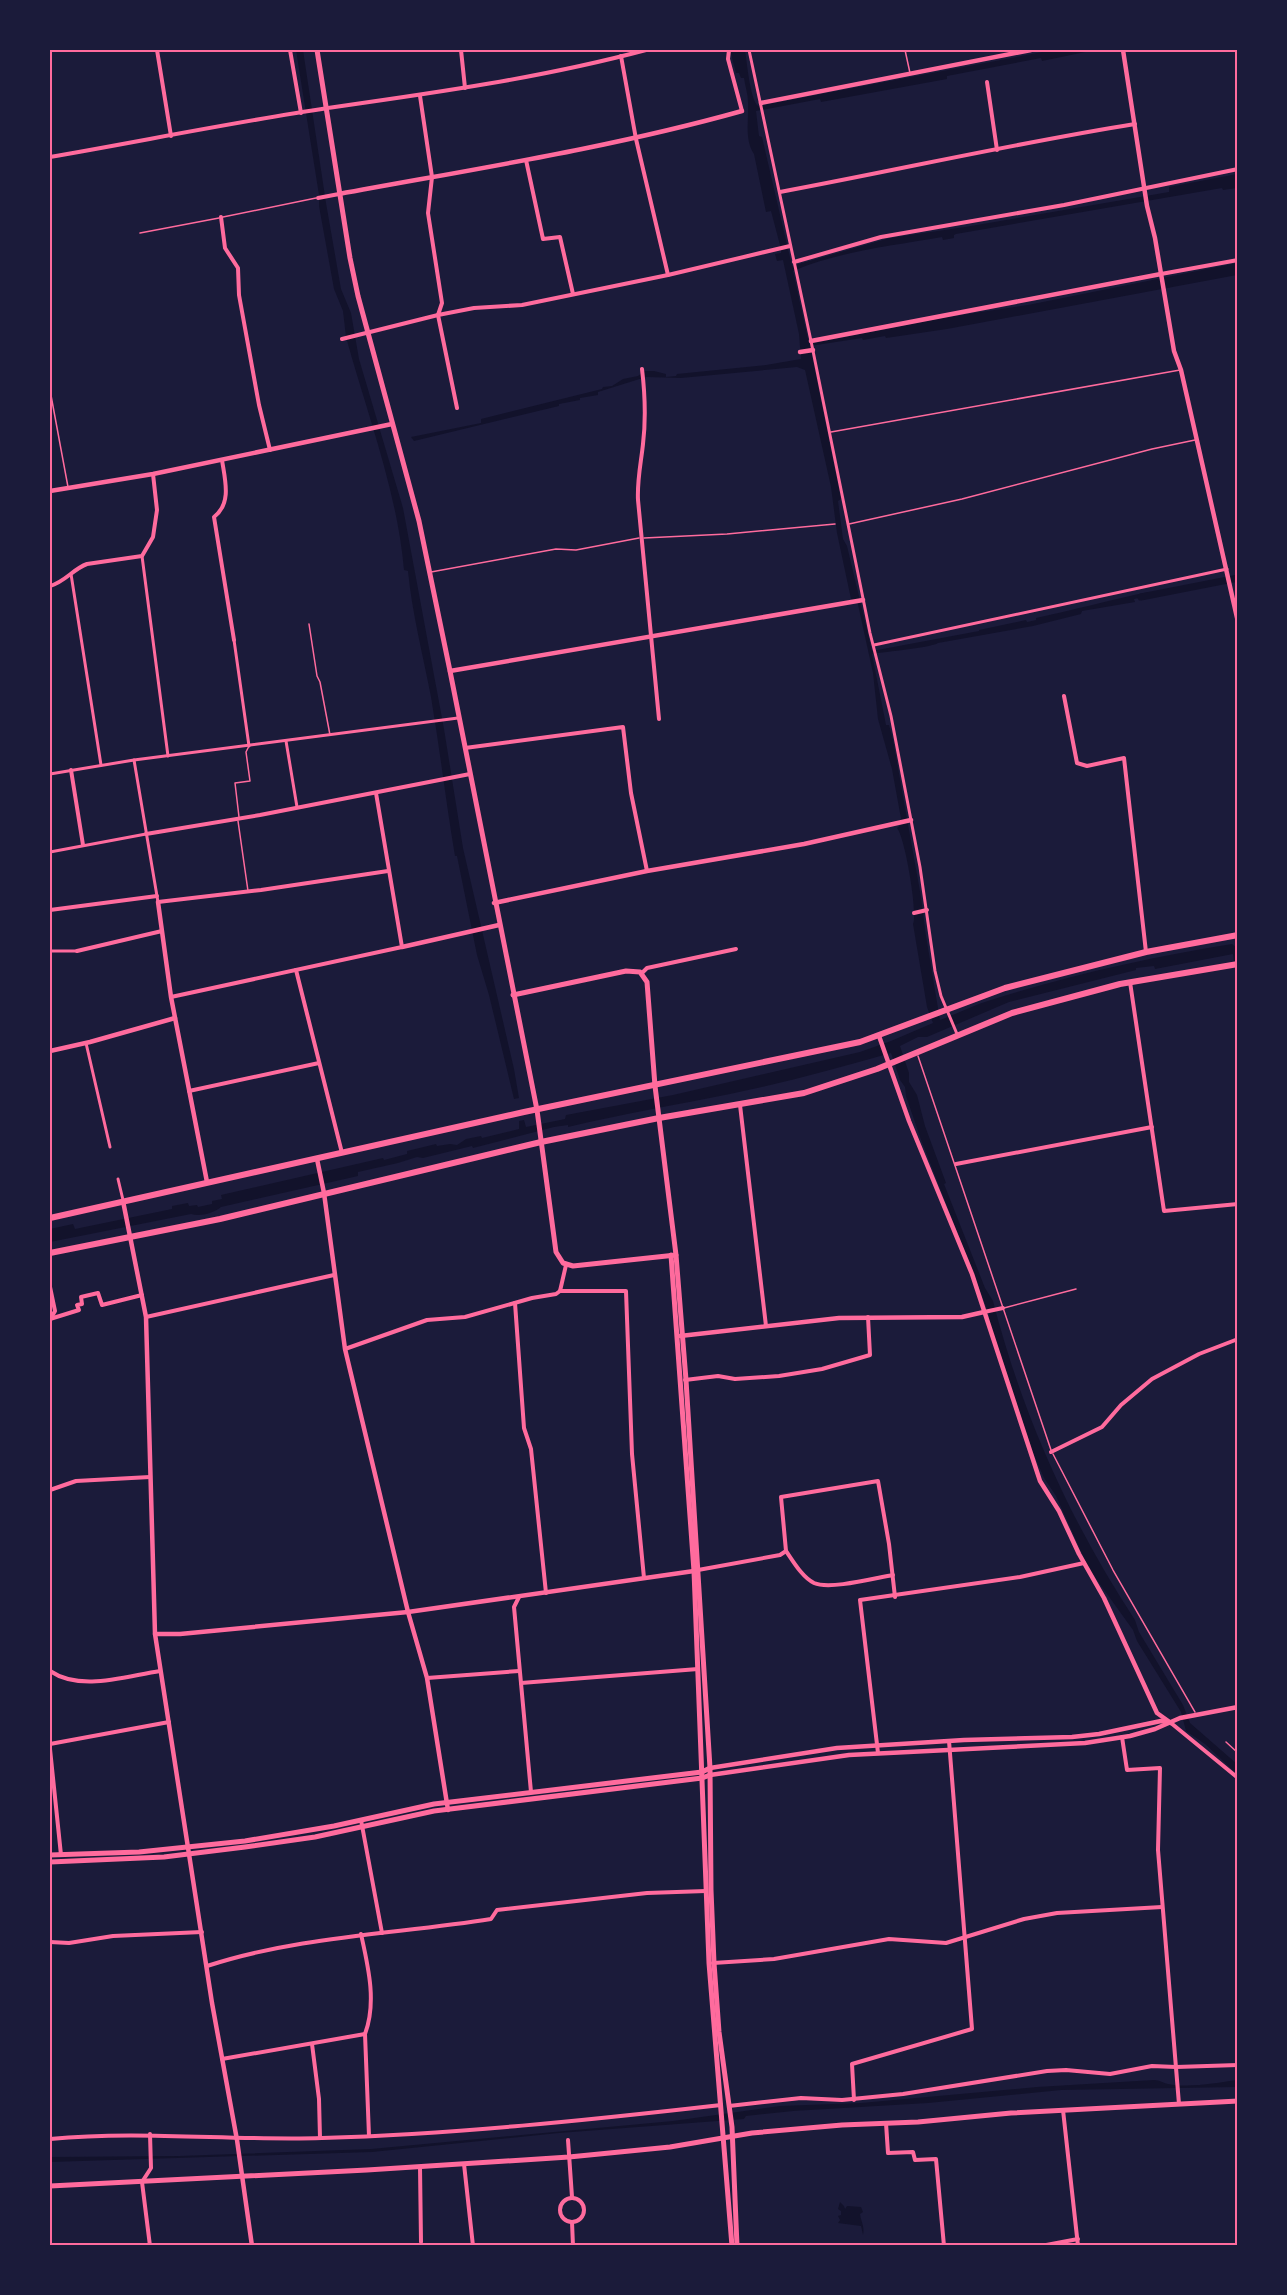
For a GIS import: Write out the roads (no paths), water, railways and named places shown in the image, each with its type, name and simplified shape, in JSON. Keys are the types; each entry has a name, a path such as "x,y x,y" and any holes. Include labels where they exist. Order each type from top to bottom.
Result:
{"main road":[{"path":"317,50 350,258 367,332 419,520 494,903 538,1113 556,1252 566,1264 581,1265 674,1255"},
{"path":"50,1218 524,1112 538,1113 880,1039 928,1017 1005,988 1146,952 1237,936"},
{"path":"50,1253 220,1219 323,1190 541,1139 659,1116 740,1105 804,1093 844,1082 913,1054 956,1032 1012,1013 1130,982 1235,964"},
{"path":"513,995 632,970 642,973 647,985 655,1088 674,1255 710,1772 709,1891"},
{"path":"696,1570 702,1775 712,1963 732,2246"},
{"path":"448,1806 702,1775 710,1772"},
{"path":"50,1862 139,1859 189,1851 283,1842 448,1806 531,1793 702,1775"},
{"path":"50,1855 189,1851"},
{"path":"712,1963 732,2127 737,2246"},
{"path":"50,2186 569,2157 670,2147 732,2136 842,2125 1238,2101"}],"street":[{"path":"157,50 171,136"},
{"path":"290,50 302,112"},
{"path":"461,50 465,88"},
{"path":"50,157 302,112 465,88 561,70 645,50"},
{"path":"318,198 636,139 742,111 728,59 729,50"},
{"path":"749,50 863,600 891,716 935,971 945,1012 956,1032"},
{"path":"761,104 1016,51 1031,50"},
{"path":"1125,51 1147,206 1174,351 1181,370 1238,622"},
{"path":"621,56 636,139 668,276"},
{"path":"987,82 997,150"},
{"path":"420,96 432,177 428,213 442,303 438,315 457,408"},
{"path":"780,192 1135,124"},
{"path":"526,160 543,239 560,237 573,294"},
{"path":"794,266 880,237 1064,205 1238,169"},
{"path":"221,217 225,248 238,268 239,295 259,405 270,450"},
{"path":"343,338 438,315 522,305 668,276 789,246"},
{"path":"800,352 812,346 1238,260"},
{"path":"642,370 644,438 637,483 640,538 660,719"},
{"path":"50,491 153,474 392,424"},
{"path":"222,460 227,492 221,511 214,517 249,746"},
{"path":"153,474 156,510 153,537 142,556 168,756"},
{"path":"50,586 62,582 79,567 87,564 142,556"},
{"path":"874,647 1227,569"},
{"path":"71,574 101,765"},
{"path":"450,671 863,600"},
{"path":"1064,696 1077,763 1088,766 1124,758 1146,952"},
{"path":"50,774 134,760 459,718"},
{"path":"465,748 623,727 631,793 647,871"},
{"path":"286,741 298,805 296,808"},
{"path":"134,760 158,902 171,997 207,1182"},
{"path":"71,770 83,846"},
{"path":"50,852 238,819 470,774"},
{"path":"376,793 402,947"},
{"path":"494,903 647,871 804,844 910,820"},
{"path":"158,902 279,888 388,871"},
{"path":"50,910 157,896"},
{"path":"914,913 925,911"},
{"path":"171,997 499,925"},
{"path":"50,951 77,951 162,931"},
{"path":"642,973 647,968 736,949"},
{"path":"296,970 342,1153"},
{"path":"1130,982 1164,1211 1238,1204"},
{"path":"50,1050 86,1043 175,1018"},
{"path":"880,1039 909,1121 986,1312 1040,1481 1059,1511 1104,1598 1157,1713 1238,1778"},
{"path":"86,1043 110,1147"},
{"path":"189,1091 319,1063"},
{"path":"740,1105 766,1326"},
{"path":"956,1164 1152,1127"},
{"path":"317,1160 345,1349 408,1612 427,1678 448,1806"},
{"path":"118,1179 146,1317 155,1634 222,2060 237,2138 252,2246"},
{"path":"560,1291 566,1264"},
{"path":"146,1317 334,1275"},
{"path":"50,1287 54,1311 50,1319"},
{"path":"345,1349 427,1320 465,1317 556,1294 560,1291 627,1292 632,1444 644,1578"},
{"path":"50,1319 79,1310 77,1305 82,1304 81,1297 98,1293 102,1305 142,1295"},
{"path":"515,1303 524,1428 531,1449 546,1593"},
{"path":"680,1336 868,1316 962,1317 1003,1308"},
{"path":"683,1380 718,1376 735,1379 779,1376 822,1369 870,1355 868,1316"},
{"path":"1051,1452 1102,1427 1121,1405 1152,1379 1199,1354 1238,1340"},
{"path":"50,1490 76,1481 150,1477"},
{"path":"893,1575 832,1584 814,1583 786,1551 781,1497 878,1481 893,1575 895,1596"},
{"path":"155,1634 180,1634 408,1612 696,1570 780,1555 786,1551"},
{"path":"878,1753 860,1600 1020,1577 1084,1563"},
{"path":"519,1597 514,1607 531,1793"},
{"path":"521,1683 698,1669"},
{"path":"50,1671 67,1680 85,1682 160,1671"},
{"path":"427,1678 519,1671"},
{"path":"710,1772 878,1753 950,1748 1065,1745 1122,1737 1171,1723 1180,1718 1238,1707"},
{"path":"710,1772 837,1748 1072,1737 1099,1734 1161,1721 1171,1723"},
{"path":"50,1744 169,1722"},
{"path":"1122,1737 1127,1770 1160,1768 1158,1850 1179,2104"},
{"path":"854,2100 852,2064 972,2029 949,1741"},
{"path":"50,1749 61,1855"},
{"path":"361,1824 382,1933"},
{"path":"207,1966 241,1955 361,1934 429,1929 491,1919 497,1910 647,1893 709,1891"},
{"path":"712,1963 774,1959 889,1939 946,1943 1024,1919 1057,1913 1162,1907"},
{"path":"50,1942 69,1943 113,1936 202,1932"},
{"path":"361,1934 369,1971 370,2019 365,2034 369,2136"},
{"path":"222,2060 365,2034"},
{"path":"312,2043 319,2099 320,2138"},
{"path":"729,2106 801,2098 854,2100 942,2089 963,2083 1025,2076 1047,2071 1066,2070 1110,2074 1152,2066 1238,2065"},
{"path":"50,2139 150,2134 237,2138 320,2138 453,2132 721,2105"},
{"path":"1063,2110 1078,2246"},
{"path":"886,2123 888,2153 913,2152 915,2160 936,2159 944,2246"},
{"path":"150,2134 151,2168 142,2182 150,2246"},
{"path":"568,2140 572,2197"},
{"path":"464,2164 473,2246"},
{"path":"420,2167 421,2242"},
{"path":"572,2197 581,2201 585,2210 581,2218 573,2222 563,2219 559,2210 563,2201 572,2197"},
{"path":"573,2222 573,2246"},
{"path":"1041,2246 1078,2239"}],"lane":[{"path":"905,50 910,73"},
{"path":"140,233 318,198"},
{"path":"830,433 1181,370"},
{"path":"50,390 68,488"},
{"path":"849,524 879,519 1152,449 1196,440"},
{"path":"430,572 556,549 576,550 640,538 727,534 835,524"},
{"path":"309,624 330,736"},
{"path":"248,892 235,783 250,781 246,752 249,746"},
{"path":"913,1054 956,1164 1051,1452 1193,1715"},
{"path":"1003,1308 1076,1289"},
{"path":"1226,1742 1238,1753"}],"waterway":[{"path":"1141,597 1238,578"}]}
